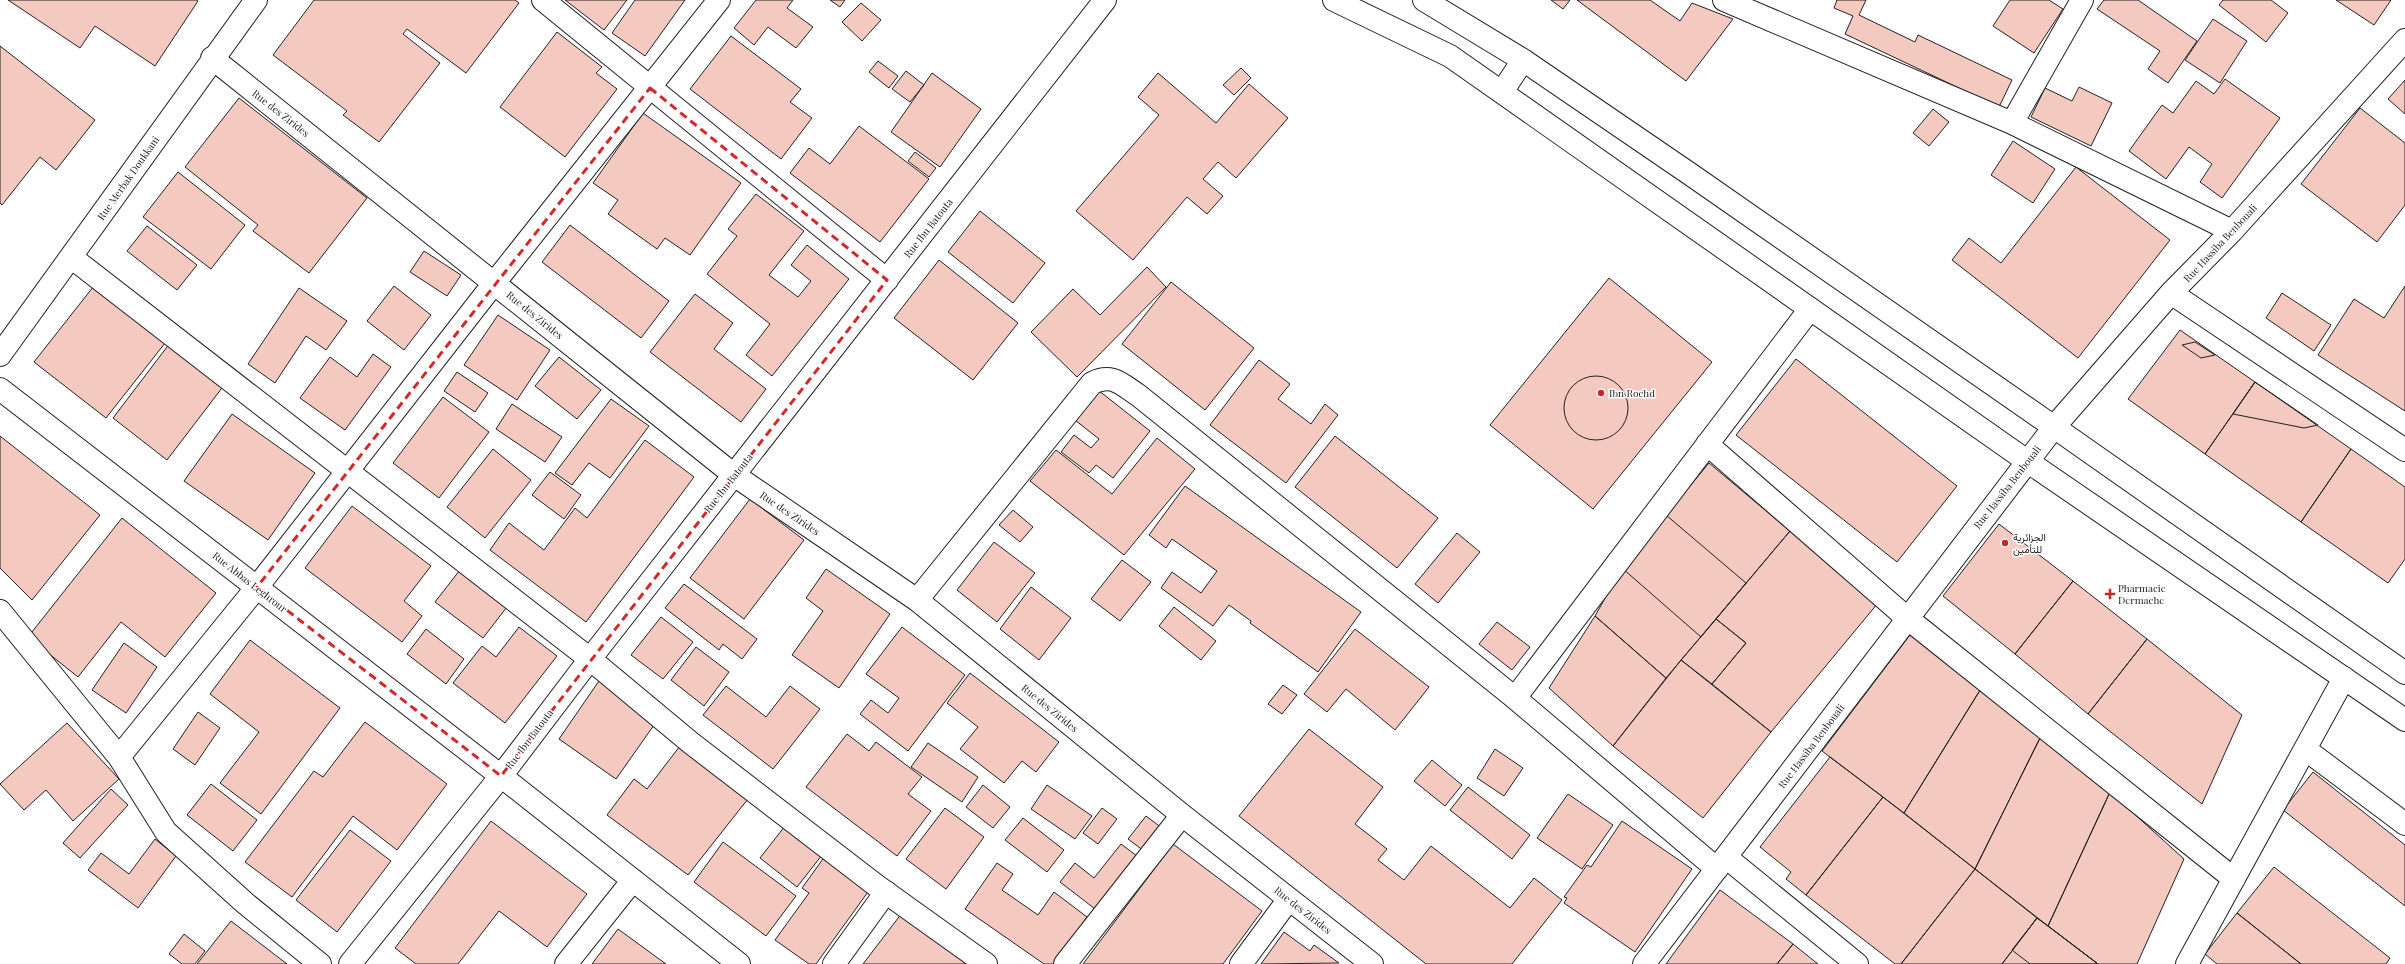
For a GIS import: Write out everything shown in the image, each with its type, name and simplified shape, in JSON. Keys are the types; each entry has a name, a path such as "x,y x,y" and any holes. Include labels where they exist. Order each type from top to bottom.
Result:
{"street":[{"name":"Rue Merbak Doukkani","path":"0,355 72,257 212,58 256,0"},
{"path":"543,0 887,280"},
{"path":"119,757 257,587 495,282 719,0"},
{"name":"Rue Ibn Batouta","path":"350,964 501,776 590,659 1105,0"},
{"path":"1334,0 1450,56 2027,461 2405,720"},
{"path":"1424,0 1523,60 2054,427 2405,673"},
{"path":"1724,0 2012,124 2232,231"},
{"path":"2012,124 2081,0"},
{"name":"Rue Hassiba Benbouali","path":"1644,964 1722,864 1907,618 2054,427 2171,293 2232,231 2405,40"},
{"name":"Rue des Zirides","path":"212,58 495,282 734,475 917,600 1182,815 1372,964"},
{"path":"1502,92 1523,60"},
{"path":"72,257 590,659 691,743 886,892 986,964"},
{"path":"2171,293 2405,450"},
{"path":"1515,698 1810,309"},
{"path":"917,600 1092,383 1102,378 1113,379 1138,395 1722,864 1857,964"},
{"name":"Rue Abbas Leghrour","path":"0,389 501,776 739,964"},
{"path":"1707,444 1907,618 2234,879"},
{"path":"0,611 119,757 166,832 245,903 320,964"},
{"path":"2187,964 2344,678"},
{"path":"2305,749 2405,824"},
{"path":"1065,964 1182,815"},
{"path":"566,964 633,880"},
{"path":"834,964 886,892"},
{"path":"1241,964 1289,899"}],"highlighted area":[{"path":"650,88 887,280 501,776 257,587"}],"building":[{"path":"8,0 198,1 155,66 95,26 80,48"},
{"path":"314,0 515,0 519,3 466,73 407,29 403,34 440,63 379,142 343,115 347,111 273,55"},
{"path":"565,0 627,0 604,30"},
{"path":"635,0 685,0 645,56 612,33"},
{"path":"756,0 793,0 787,8 813,27 796,48 768,27 754,45 734,28"},
{"path":"830,0 845,0 840,7"},
{"path":"1551,0 1570,0 1563,9"},
{"path":"1577,0 1650,0 1680,21 1692,3 1733,19 1686,81"},
{"path":"1837,0 1866,0 1859,15 1915,42 1918,35 2012,80 1999,107 1845,34 1853,16 1834,8"},
{"path":"2010,0 2049,0 2063,9 2034,53 1993,26"},
{"path":"2104,0 2138,0 2197,41 2168,83 2148,69 2160,51 2097,9"},
{"path":"2223,0 2271,0 2288,13 2266,42 2219,5"},
{"path":"2336,0 2391,0 2374,25"},
{"path":"861,3 881,20 862,41 842,22"},
{"path":"2213,19 2247,41 2220,83 2185,60"},
{"path":"557,32 602,67 596,73 617,89 565,157 500,107"},
{"path":"731,36 801,89 790,102 812,118 781,159 690,89"},
{"path":"0,46 95,120 56,170 40,157 2,205 0,203"},
{"path":"878,61 898,76 889,88 869,72"},
{"path":"1241,68 1251,78 1234,95 1223,85"},
{"path":"906,71 924,85 910,102 892,89"},
{"path":"932,73 981,109 940,167 891,132"},
{"path":"1158,73 1216,123 1249,84 1288,118 1236,178 1218,162 1203,179 1223,196 1207,214 1187,197 1133,260 1076,211 1159,115 1138,97"},
{"path":"2225,79 2280,118 2222,198 2200,182 2212,164 2189,147 2166,179 2129,151 2162,105 2173,113 2196,81 2214,94"},
{"path":"2405,80 2405,114 2388,99"},
{"path":"2079,87 2112,103 2091,146 2031,117 2045,88 2072,101"},
{"path":"239,98 367,198 309,273 253,231 258,225 185,167"},
{"path":"2360,108 2405,143 2405,205 2377,242 2301,184"},
{"path":"1933,109 1949,122 1929,146 1913,133"},
{"path":"643,113 741,183 690,255 665,238 657,249 608,214 618,200 593,183"},
{"path":"859,126 929,179 880,242 790,173 809,148 830,164"},
{"path":"2013,141 2055,169 2033,203 1991,175"},
{"path":"915,152 936,168 929,177 908,161"},
{"path":"2076,167 2170,240 2078,358 1952,260 1969,238 2001,263"},
{"path":"178,172 245,225 211,269 143,217"},
{"path":"756,194 804,231 769,275 798,297 811,281 791,265 807,245 849,279 772,376 746,355 770,324 707,274 737,236 728,229"},
{"path":"980,211 1045,263 1013,303 948,252"},
{"path":"570,225 669,301 641,338 542,262"},
{"path":"147,226 197,265 177,290 127,251"},
{"path":"424,251 461,275 447,296 410,272"},
{"path":"939,260 1018,323 973,380 894,318"},
{"path":"1147,267 1166,287 1077,377 1031,332 1073,289 1100,315"},
{"name":"Ibn Rochd","path":"1609,278 1712,362 1593,509 1490,425"},
{"path":"97,282 169,338 106,418 34,362"},
{"path":"1171,282 1254,348 1205,410 1122,344"},
{"path":"394,286 431,315 404,350 367,321"},
{"path":"2405,286 2405,411 2318,355 2354,299 2384,318"},
{"path":"299,288 347,321 326,350 306,336 275,383 248,364"},
{"path":"2282,293 2331,325 2314,351 2266,318"},
{"path":"695,294 733,323 714,349 766,389 741,422 650,352"},
{"path":"498,315 550,350 517,400 464,365"},
{"path":"2180,330 2255,382 2205,454 2128,399"},
{"path":"2195,342 2215,355 2201,358 2182,345"},
{"path":"170,343 225,384 167,460 113,418"},
{"path":"373,354 391,367 345,430 300,398 330,357 357,377"},
{"path":"559,357 601,390 577,419 535,386"},
{"path":"1796,359 1957,486 1897,562 1736,435"},
{"path":"1259,360 1290,384 1278,399 1311,424 1325,404 1338,415 1286,483 1210,425"},
{"path":"457,372 488,393 475,412 444,391"},
{"path":"1590,376 1602,376 1619,385 1626,396 1628,408 1626,420 1619,431 1602,440 1590,440 1578,435 1569,426 1564,414 1564,402 1569,390 1578,381"},
{"path":"2255,382 2351,449 2301,522 2205,454"},
{"path":"2255,382 2318,425 2304,428 2233,414"},
{"path":"1098,390 1150,431 1113,478 1096,465 1089,473 1061,452 1074,435 1091,448 1099,439 1075,420"},
{"path":"443,397 489,432 439,498 393,463"},
{"path":"611,399 649,426 610,478 589,463 572,485 555,473"},
{"path":"512,404 562,437 545,462 496,429"},
{"path":"232,414 315,473 268,540 184,481"},
{"path":"0,436 100,515 32,600 0,568"},
{"path":"1335,436 1438,518 1397,568 1295,487"},
{"path":"1157,438 1195,469 1124,555 1030,481 1056,450 1112,494"},
{"path":"645,440 694,477 586,622 490,550 509,523 544,550 575,508 587,518"},
{"path":"493,449 531,480 485,538 447,507"},
{"path":"2351,449 2405,487 2405,559 2388,583 2301,522"},
{"path":"1709,463 1790,531 1666,678 1595,616 1622,568"},
{"path":"550,472 581,495 564,519 532,495"},
{"path":"1185,486 1361,612 1318,672 1250,623 1251,621 1229,605 1213,626 1161,588 1172,572 1201,593 1217,571 1172,539 1166,548 1149,535"},
{"path":"750,499 804,540 744,619 690,578"},
{"path":"352,506 431,566 404,601 422,616 402,642 305,568"},
{"path":"1013,510 1033,527 1020,542 999,525"},
{"path":"1666,515 1746,583 1701,637 1622,568"},
{"path":"122,518 216,593 165,657 121,622 78,677 28,637"},
{"path":"1999,524 2073,581 2015,654 1943,596"},
{"path":"1790,531 1878,603 1771,732 1712,684 1746,643 1716,619"},
{"path":"1457,533 1480,552 1438,603 1415,584"},
{"path":"994,542 1035,573 997,622 957,590"},
{"path":"1122,560 1151,582 1120,621 1091,599"},
{"path":"463,566 510,603 483,638 435,602"},
{"path":"826,569 890,614 839,688 792,655 823,611 806,598"},
{"path":"2073,581 2147,639 2088,714 2015,654"},
{"path":"684,584 757,639 742,659 723,644 719,650 665,608"},
{"path":"1031,587 1071,618 1039,660 1000,629"},
{"path":"1174,607 1216,641 1201,660 1159,626"},
{"path":"1595,616 1666,678 1613,746 1549,688"},
{"path":"661,617 693,642 663,679 631,655"},
{"path":"1716,619 1746,643 1712,684 1681,660"},
{"path":"1497,622 1530,647 1512,670 1479,644"},
{"path":"519,627 557,656 505,723 453,683 482,646 496,657"},
{"path":"902,627 965,675 908,751 860,714 871,700 888,713 899,698 866,674"},
{"path":"426,629 464,659 446,684 407,654"},
{"path":"1355,629 1429,687 1395,730 1346,689 1327,712 1304,694"},
{"path":"1910,635 1982,687 1904,813 1822,751"},
{"path":"2147,639 2242,715 2202,804 2088,714"},
{"path":"250,640 340,708 261,814 220,783 259,732 210,694"},
{"path":"124,643 157,667 126,713 92,690"},
{"path":"696,647 729,672 704,706 671,680"},
{"path":"1681,660 1771,732 1703,818 1613,746"},
{"path":"970,673 1059,742 1036,772 1022,761 1004,783 960,749 978,727 947,703"},
{"path":"601,678 659,718 616,779 559,739"},
{"path":"1283,685 1297,695 1282,714 1268,704"},
{"path":"726,686 766,717 790,686 820,709 773,769 703,715"},
{"path":"1982,687 2041,736 1975,869 1904,813"},
{"path":"198,712 220,728 195,765 173,749"},
{"path":"365,722 447,784 397,850 353,816 292,897 245,862 314,771 323,777"},
{"path":"67,723 119,779 73,821 46,790 24,810 0,784"},
{"path":"1309,729 1383,787 1355,824 1387,849 1378,860 1404,880 1431,846 1510,908 1534,878 1562,900 1512,964 1426,964 1239,816"},
{"path":"847,734 869,751 876,742 922,777 908,794 931,811 897,856 806,787"},
{"path":"2041,736 2110,792 2048,926 1975,869"},
{"path":"683,742 751,795 688,875 607,815 634,779 647,789"},
{"path":"928,743 978,777 962,802 911,767"},
{"path":"1495,749 1523,768 1504,796 1477,778"},
{"path":"1830,757 1883,797 1806,895 1786,879 1791,872 1760,847"},
{"path":"1432,760 1462,785 1445,806 1414,781"},
{"path":"2313,772 2405,845 2405,906 2283,810"},
{"path":"211,784 257,820 233,851 187,815"},
{"path":"983,785 1010,807 993,828 966,807"},
{"path":"1047,785 1092,816 1075,839 1031,809"},
{"path":"1468,787 1530,835 1512,859 1450,810"},
{"path":"111,789 128,805 80,858 63,843"},
{"path":"2110,792 2184,859 2137,964 2098,964 2048,926"},
{"path":"1568,794 1613,825 1582,869 1537,838"},
{"path":"1883,797 1975,869 1901,964 1895,964 1806,895"},
{"path":"945,808 984,837 946,889 906,859"},
{"path":"1102,808 1117,819 1098,844 1083,833"},
{"path":"1146,816 1162,828 1144,851 1128,839"},
{"path":"1023,818 1064,850 1047,872 1005,840"},
{"path":"491,821 587,894 547,947 499,911 458,964 416,964 395,948"},
{"path":"1622,821 1692,869 1635,952 1564,903 1567,898 1564,897 1587,865 1591,867"},
{"path":"785,826 822,855 797,887 760,858"},
{"path":"350,830 391,861 337,932 296,900"},
{"path":"155,839 176,856 138,908 88,870 101,853 129,874"},
{"path":"723,842 796,896 766,936 694,882"},
{"path":"1121,844 1141,859 1099,912 1060,882 1075,863 1094,878"},
{"path":"1173,844 1262,911 1223,964 1083,964"},
{"path":"828,852 873,885 816,964 809,964 775,940 809,893 802,888"},
{"path":"997,863 1013,874 1002,890 1038,915 1054,892 1087,917 1054,964 1044,964 965,909"},
{"path":"2274,867 2390,958 2386,964 2301,964 2237,913"},
{"path":"1975,869 2037,918 2002,964 1901,964"},
{"path":"1720,890 1793,944 1777,964 1666,964"},
{"path":"905,909 976,964 863,964"},
{"path":"2237,913 2301,964 2217,964 2205,954"},
{"path":"2037,918 2048,926 2098,964 2002,964"},
{"path":"2037,918 2098,964 2030,964 2012,950"},
{"path":"231,921 287,964 197,964"},
{"path":"618,929 666,964 592,964"},
{"path":"1284,932 1310,951 1314,945 1339,963 1261,964"},
{"path":"184,934 205,951 195,964 182,964 169,954"},
{"path":"1793,944 1818,964 1777,964"}],"place":[{"name":"Ibn Rochd","path":"1601,393"},
{"name":"الجزائرية للتأمين","path":"2005,543"},
{"name":"Pharmacie Dermache","path":"2110,594"}]}
